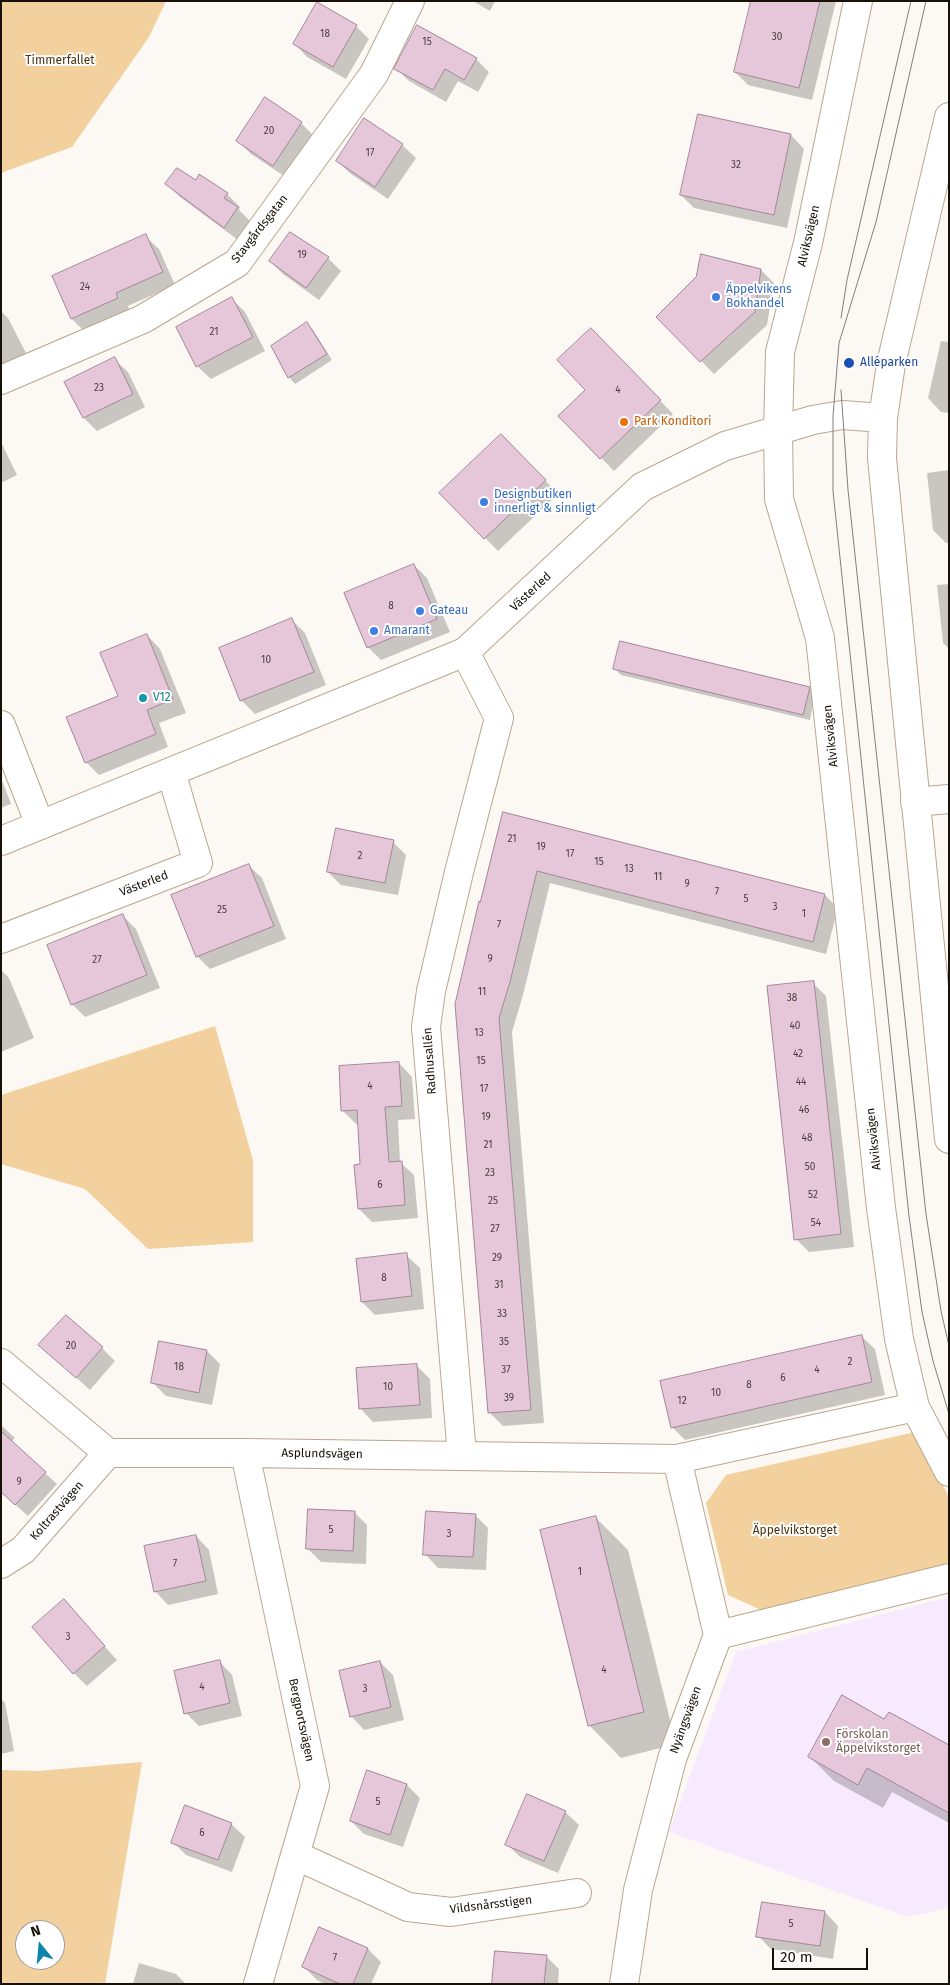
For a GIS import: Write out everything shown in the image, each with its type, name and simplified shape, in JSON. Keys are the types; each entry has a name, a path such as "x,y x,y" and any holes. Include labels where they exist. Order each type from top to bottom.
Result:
{"street":[{"name":"Stavgårdsgatan","path":"1,380 143,319 236,263 374,74 410,1"},
{"name":"Alviksvägen","path":"858,1 808,243 780,352 779,499 820,638 881,1208 899,1339 915,1407 949,1472"},
{"path":"949,118 892,364 883,418 882,458 949,1139"},
{"name":"Västerled","path":"1,841 466,652 642,487 726,446 813,420 833,416 883,418"},
{"name":"Radhusallén","path":"462,1456 426,1027 431,991 460,868 499,718 466,652"},
{"path":"1,726 40,825"},
{"name":"Västerled","path":"1,939 198,863 170,772"},
{"path":"915,802 949,799"},
{"path":"1,1363 108,1453"},
{"path":"915,1407 677,1459 718,1635 949,1578"},
{"name":"Asplundsvägen","path":"108,1453 677,1459"},
{"name":"Koltrastvägen","path":"1,1564 23,1550 108,1453"},
{"name":"Bergportsvägen","path":"246,1453 315,1786 258,1984"},
{"name":"Nyängsvägen","path":"624,1984 638,1890 672,1758 718,1635"},
{"name":"Vildsnårsstigen","path":"295,1855 408,1907 451,1912 577,1893"}],"shaded area":[{"name":"Förskolan Äppelvikstorget","path":"949,1597 949,1908 908,1917 669,1832 736,1652"}],"green space":[{"name":"Timmerfallet","path":"1,1 166,1 149,37 72,147 1,173"},
{"path":"215,1026 253,1160 253,1242 148,1249 85,1189 1,1164 1,1095"},
{"name":"Äppelvikstorget","path":"915,1432 949,1497 949,1565 763,1611 728,1595 706,1503 726,1475"},
{"path":"142,1762 105,1984 1,1984 1,1770 38,1771"}],"building":[{"path":"751,1 820,1 799,88 734,72"},
{"path":"317,2 357,25 333,67 293,44"},
{"path":"417,25 477,58 464,80 445,69 433,90 394,69"},
{"path":"265,97 302,122 273,166 236,141"},
{"path":"698,114 791,134 774,215 680,195"},
{"path":"364,118 403,144 375,187 336,161"},
{"path":"177,168 196,180 199,174 228,193 224,198 238,207 224,228 165,184"},
{"path":"290,232 329,257 306,288 269,261"},
{"path":"146,234 163,272 116,293 118,298 71,319 52,276"},
{"path":"701,254 761,269 755,312 700,362 656,317 696,277"},
{"path":"232,297 253,337 196,367 176,327"},
{"path":"307,322 327,354 288,378 271,346"},
{"path":"591,328 661,400 600,459 558,416 585,390 557,360"},
{"path":"115,357 133,394 83,418 64,382"},
{"path":"501,434 546,480 484,539 439,493"},
{"path":"414,564 437,619 367,648 344,593"},
{"path":"292,618 314,672 240,701 219,648"},
{"name":"V12","path":"147,634 173,699 147,710 156,734 85,763 66,717 118,696 100,653"},
{"path":"620,641 810,687 803,715 613,669"},
{"path":"503,812 825,894 813,942 537,871 510,982 499,1018 531,1410 488,1413 455,1004 479,901"},
{"path":"336,828 394,840 385,883 327,872"},
{"path":"249,864 274,926 196,957 171,895"},
{"path":"123,914 147,975 71,1005 47,945"},
{"path":"814,981 841,1234 794,1240 767,986"},
{"path":"399,1062 402,1106 385,1107 389,1162 402,1161 405,1205 358,1209 354,1165 360,1164 357,1110 341,1111 339,1066"},
{"path":"407,1253 412,1296 361,1302 356,1259"},
{"path":"66,1315 103,1347 76,1378 38,1345"},
{"path":"862,1335 872,1382 671,1428 660,1381"},
{"path":"159,1341 207,1350 199,1393 151,1383"},
{"path":"417,1364 420,1405 359,1409 356,1368"},
{"path":"1,1431 46,1472 15,1505 1,1492"},
{"path":"308,1509 355,1511 353,1551 306,1549"},
{"path":"426,1511 476,1514 473,1557 423,1555"},
{"path":"596,1516 644,1712 588,1726 540,1530"},
{"path":"196,1535 206,1581 154,1592 144,1546"},
{"path":"64,1599 105,1646 73,1674 32,1627"},
{"path":"220,1660 230,1703 184,1714 174,1671"},
{"path":"380,1661 391,1707 350,1717 339,1671"},
{"path":"842,1695 884,1719 889,1712 949,1745 949,1813 867,1768 858,1785 808,1757"},
{"path":"367,1770 407,1784 390,1835 350,1821"},
{"path":"527,1794 566,1811 544,1861 505,1845"},
{"path":"185,1805 232,1823 218,1860 171,1843"},
{"path":"762,1902 825,1911 820,1946 756,1937"},
{"path":"319,1927 368,1948 353,1984 340,1984 302,1967"},
{"path":"495,1951 547,1955 544,1984 492,1984"}],"tram line":[{"path":"841,318 847,280 911,1"},
{"path":"926,1 876,222 839,343 833,416 833,491 909,1216 922,1312 933,1361 949,1414"},
{"path":"841,390 848,490 926,1214 941,1311 949,1346"}],"place":[{"name":"Äppelvikens Bokhandel","path":"716,297"},
{"name":"Alléparken","path":"849,363"},
{"name":"Park Konditori","path":"624,422"},
{"name":"Designbutiken innerligt & sinnligt","path":"484,502"},
{"name":"Gateau","path":"420,611"},
{"name":"Amarant","path":"374,631"},
{"name":"V12","path":"143,698"},
{"name":"Förskolan Äppelvikstorget","path":"826,1742"}]}
